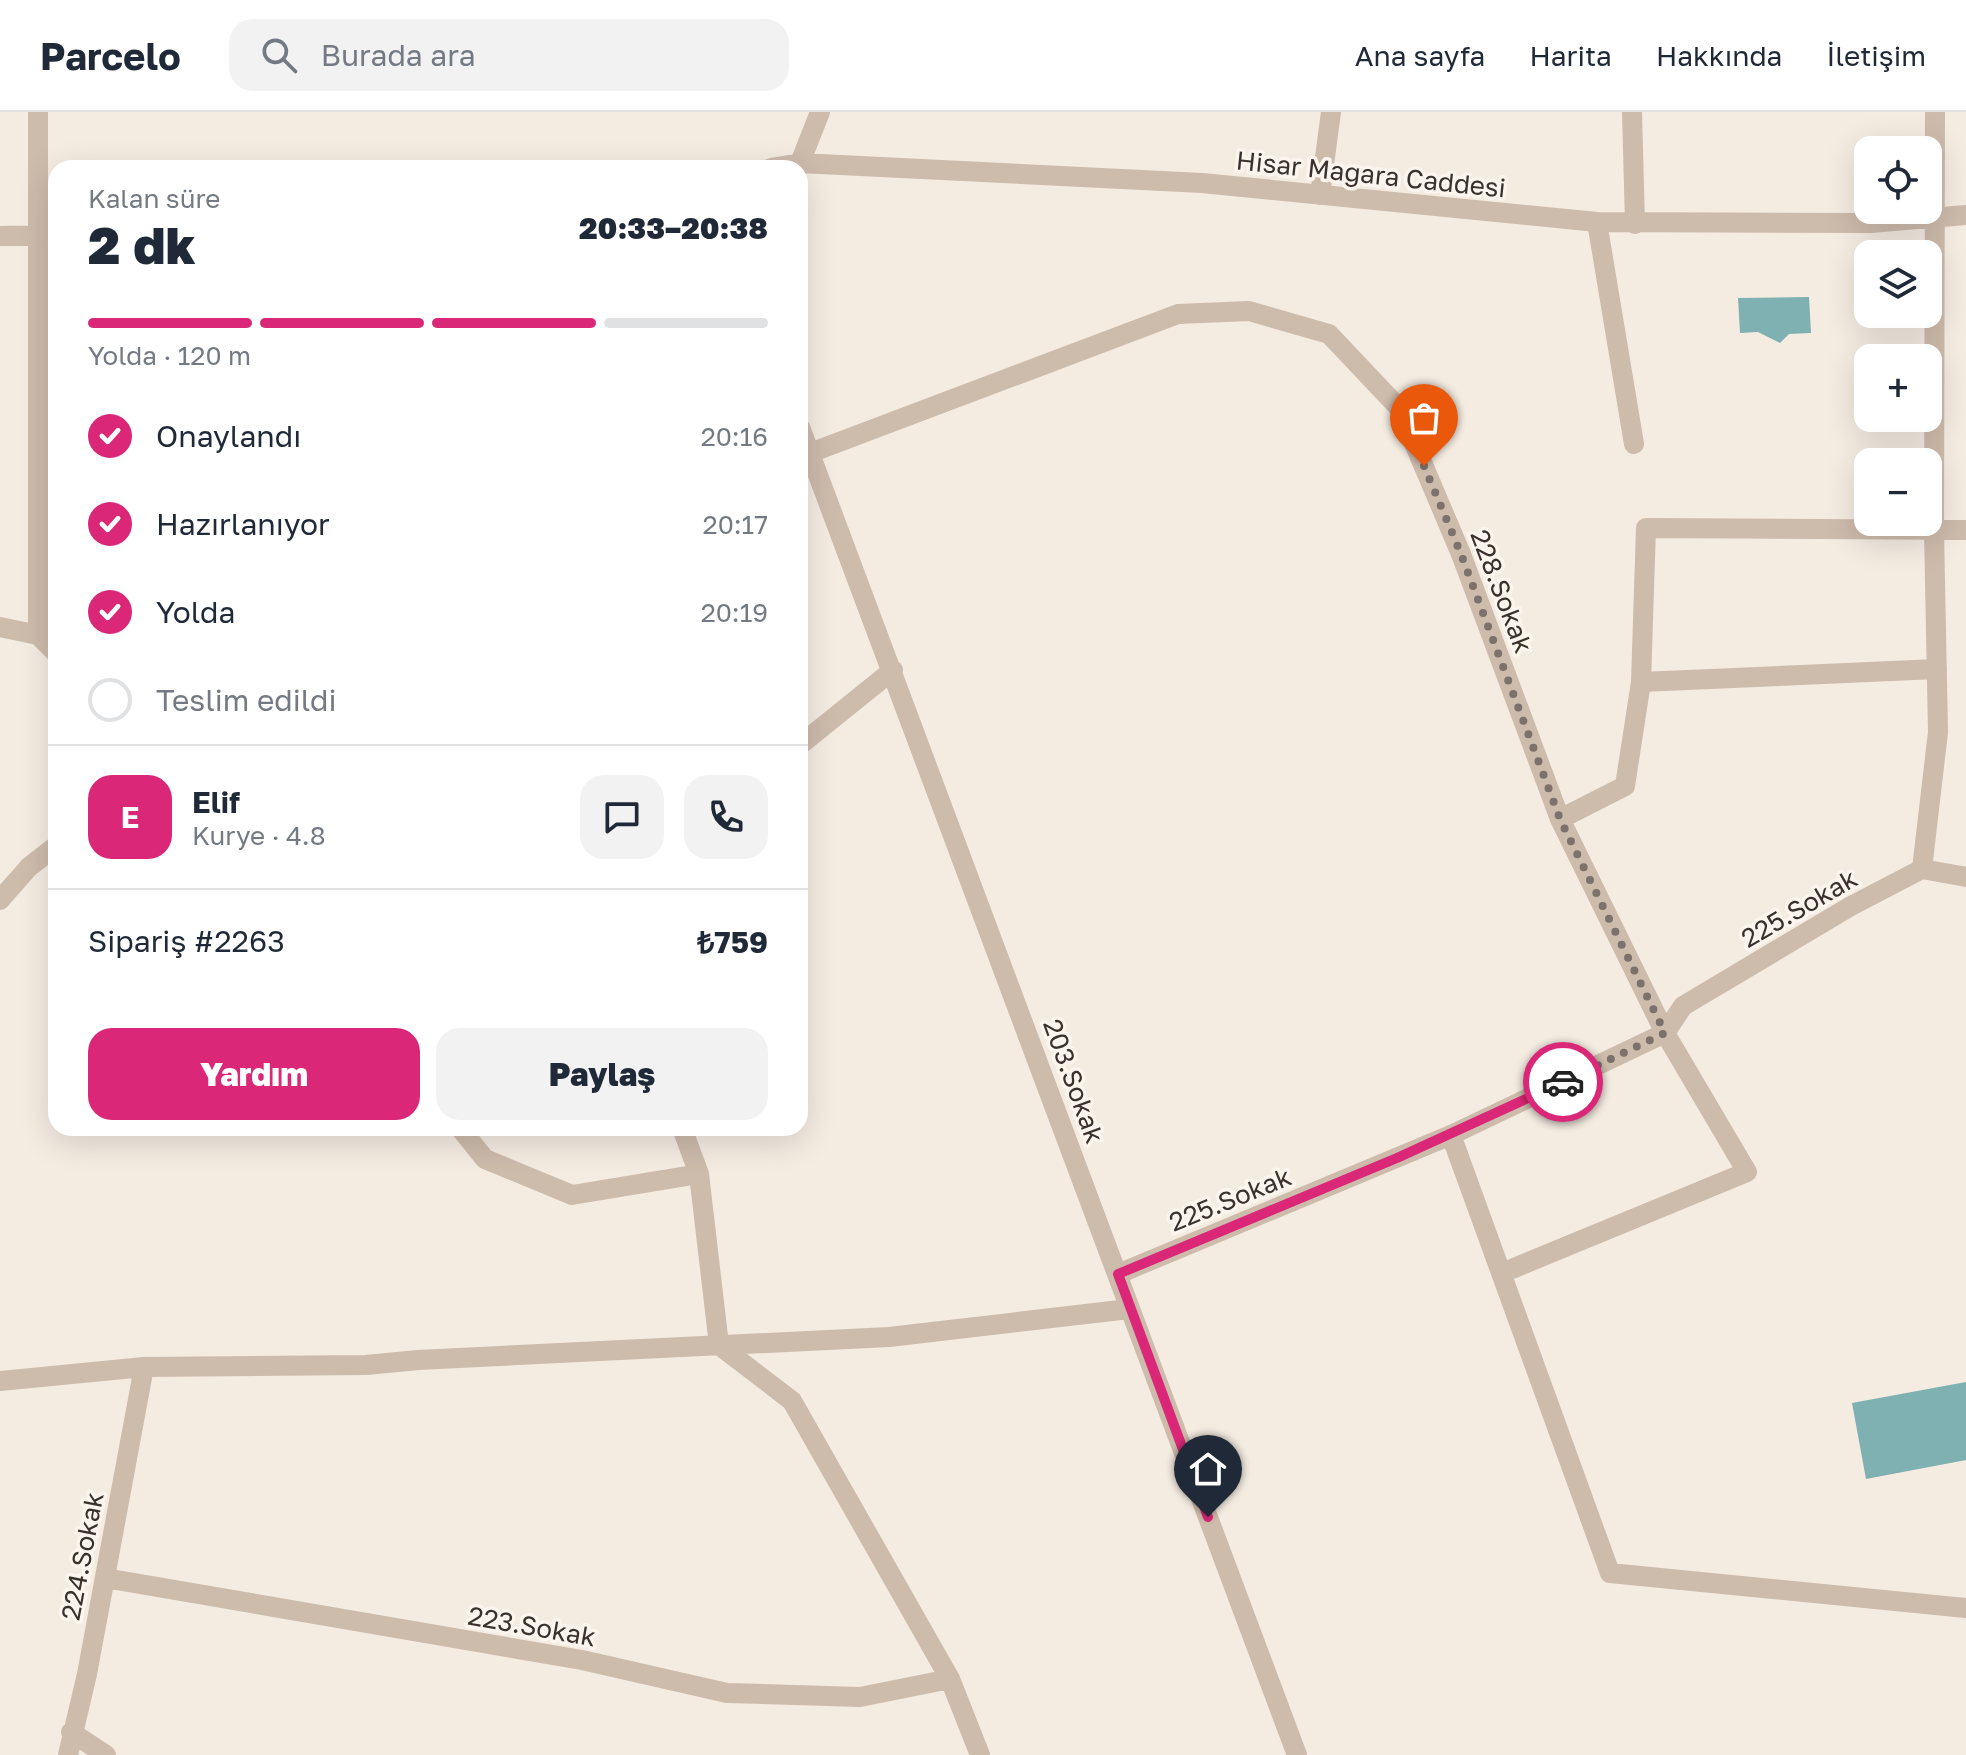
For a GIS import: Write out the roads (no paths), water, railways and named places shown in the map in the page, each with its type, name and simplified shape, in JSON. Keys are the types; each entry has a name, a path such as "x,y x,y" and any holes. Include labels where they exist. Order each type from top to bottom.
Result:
{"street":[{"path":"38,112 47,235 38,635"},
{"path":"801,160 820,112"},
{"path":"1320,195 1331,112"},
{"path":"1632,112 1635,224"},
{"path":"1935,112 1935,136"},
{"name":"Hisar Mağara Caddesi","path":"808,166 1202,183 1597,222 1854,223"},
{"name":"Hisar Mağara Caddesi","path":"1942,216 1966,215"},
{"path":"1597,222 1634,444"},
{"path":"1934,448 1935,224"},
{"path":"0,236 47,235"},
{"name":"228.Sokak","path":"810,453 1178,314 1249,311 1329,334 1399,408 1461,554 1560,819 1665,1033 1747,1172 1502,1273"},
{"name":"203.Sokak","path":"808,448 1297,1755"},
{"path":"1560,819 1625,786 1641,682 1646,528 1854,530"},
{"path":"1942,531 1966,530"},
{"path":"1934,536 1938,732 1922,869 1966,877"},
{"path":"0,627 38,635 48,645"},
{"path":"1641,682 1937,669"},
{"path":"808,739 893,670"},
{"path":"0,900 29,867 48,852"},
{"name":"225.Sokak","path":"1118,1274 1451,1135 1665,1033 1683,1006 1851,906 1922,869"},
{"path":"1451,1135 1610,1573 1966,1608"},
{"path":"466,1136 485,1159 572,1195 699,1174"},
{"path":"685,1136 699,1174 719,1345 792,1401 950,1679 980,1755"},
{"path":"0,1381 144,1367 366,1365 889,1337 1129,1309"},
{"name":"224.Sokak","path":"68,1755 87,1674 144,1367"},
{"name":"223.Sokak","path":"105,1578 582,1660 727,1693 860,1697 950,1679"},
{"path":"71,1732 106,1755"}],"water":[{"path":"1809,297 1811,333 1789,334 1780,343 1758,332 1740,333 1738,298"},
{"path":"1966,1382 1966,1460 1866,1479 1852,1403"}]}
